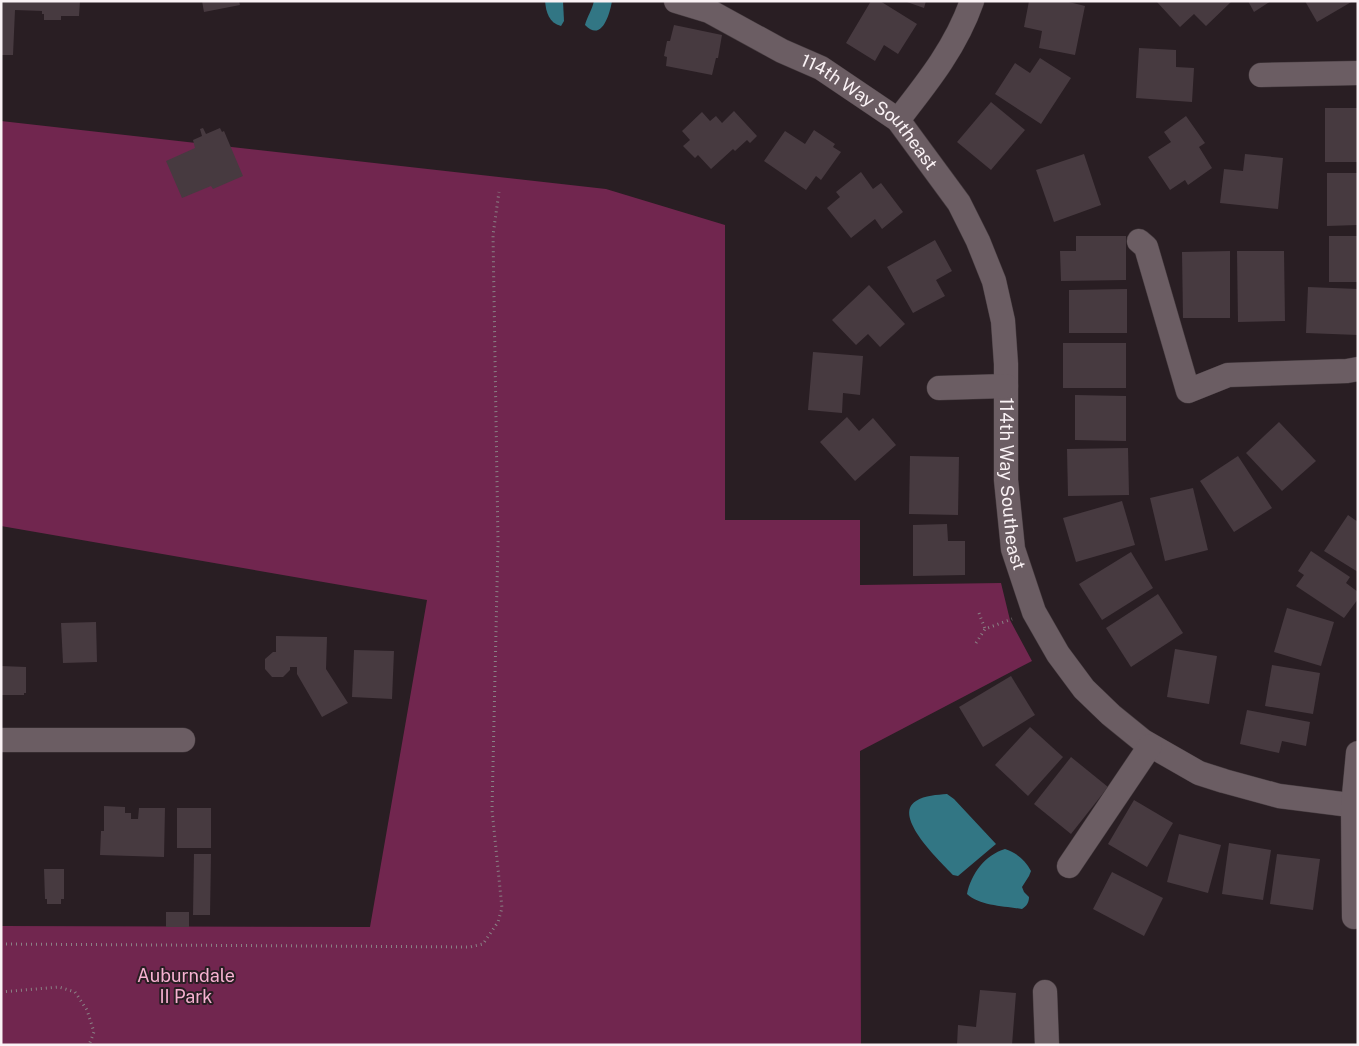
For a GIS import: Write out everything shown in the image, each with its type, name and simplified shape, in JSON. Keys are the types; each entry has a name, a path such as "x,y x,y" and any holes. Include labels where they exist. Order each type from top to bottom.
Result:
{"street":[{"name":"114th Way Southeast","path":"676,1 709,11 782,51 821,68 898,120 959,203 978,241 994,281 1003,321 1006,386 1006,480 1013,549 1034,612 1058,654 1084,689 1143,742 1200,773 1279,796 1355,806"},
{"path":"898,120 950,50 972,1"},
{"path":"1261,75 1358,73"},
{"path":"1139,241 1146,247 1188,391 1228,375 1358,370"},
{"path":"939,388 1006,386"},
{"path":"1,740 183,740"},
{"path":"1069,866 1150,746"},
{"path":"1354,916 1355,806 1358,753"},
{"path":"1045,992 1047,1045"}],"path":[{"path":"1,944 470,947 483,944 498,922 502,908 492,810 498,542 493,235 499,192"},
{"path":"976,643 985,629 1034,612"},
{"path":"979,613 985,629"},
{"path":"1,992 59,987 75,992 87,1010 94,1032 89,1045"}],"green space":[{"name":"Auburndale II Park","path":"1,121 606,189 725,225 725,520 860,520 860,585 1001,583 1010,620 1032,661 860,751 861,1045 1,1045 1,926 370,927 427,600 1,526"}],"water":[{"path":"545,1 563,1 564,21 561,26 551,20"},
{"path":"594,1 612,1 607,19 596,31 591,30 585,25"},
{"path":"947,794 996,844 958,876 953,875 921,839 910,817 910,808 916,801 927,796"},
{"path":"1005,849 1020,857 1031,871 1022,887 1029,897 1029,901 1022,909 985,903 967,894 972,879 980,866 991,856"}],"building":[{"path":"1,1 80,1 79,16 61,16 61,20 44,20 42,11 15,10 13,55 1,55"},
{"path":"202,1 239,1 240,5 204,12"},
{"path":"871,1 880,1 917,24 898,54 884,45 875,61 846,43"},
{"path":"904,1 926,1 924,8"},
{"path":"1029,1 1065,1 1085,6 1075,55 1039,48 1042,31 1024,27"},
{"path":"1158,1 1232,1 1206,26 1194,14 1180,27"},
{"path":"1248,1 1271,1 1254,12"},
{"path":"1305,1 1353,1 1317,22"},
{"path":"674,25 722,35 718,58 716,58 712,75 666,66 667,57 664,56 667,41 670,41"},
{"path":"1139,48 1176,50 1176,67 1194,68 1192,102 1136,98"},
{"path":"1040,58 1071,78 1041,124 995,94 1015,63 1030,73"},
{"path":"991,102 1025,130 991,170 957,142"},
{"path":"1325,108 1358,108 1358,162 1325,162"},
{"path":"734,111 757,136 750,143 747,140 735,151 733,149 711,169 698,155 695,158 683,146 690,140 682,131 702,112 710,121 716,116 722,123"},
{"path":"1186,116 1205,143 1199,147 1212,168 1188,185 1185,180 1170,190 1148,157 1171,142 1164,132"},
{"path":"203,128 206,134 220,128 222,132 224,131 243,176 213,189 211,186 182,198 166,161 195,148 193,140 202,136 200,129"},
{"path":"814,130 835,144 833,147 841,152 821,180 816,176 806,190 764,161 785,131 805,144"},
{"path":"1084,154 1101,205 1054,222 1036,170"},
{"path":"1245,154 1283,158 1278,209 1220,203 1224,169 1243,171"},
{"path":"861,172 873,189 881,183 903,212 882,229 875,219 851,238 827,208 840,197 836,192"},
{"path":"1327,173 1358,173 1358,225 1327,226"},
{"path":"1076,236 1126,236 1126,280 1061,281 1060,251 1076,251"},
{"path":"1329,236 1358,236 1358,282 1329,282"},
{"path":"935,240 952,271 936,280 945,296 913,313 887,267"},
{"path":"1230,251 1230,318 1183,318 1182,252"},
{"path":"1237,251 1284,251 1285,321 1238,322"},
{"path":"869,285 905,324 880,347 868,334 856,345 832,320"},
{"path":"1308,287 1358,289 1358,335 1306,333"},
{"path":"1127,289 1127,333 1069,333 1069,290"},
{"path":"1063,343 1126,343 1126,388 1063,388"},
{"path":"813,352 863,356 860,395 843,393 842,413 808,410"},
{"path":"1075,395 1126,396 1126,441 1075,440"},
{"path":"847,417 859,431 873,418 896,445 855,481 820,442"},
{"path":"1279,422 1316,461 1282,491 1246,453"},
{"path":"1128,448 1129,495 1068,496 1067,449"},
{"path":"910,456 959,457 958,515 909,514"},
{"path":"1238,456 1272,508 1234,532 1200,481"},
{"path":"1193,488 1208,550 1165,561 1150,498"},
{"path":"1122,501 1135,545 1076,562 1063,518"},
{"path":"1348,515 1358,522 1358,572 1324,551"},
{"path":"947,524 948,541 965,541 965,575 913,576 913,525"},
{"path":"1311,551 1350,577 1346,583 1358,592 1358,599 1344,618 1296,586 1304,575 1298,571"},
{"path":"1131,552 1153,588 1102,620 1079,584"},
{"path":"1158,594 1183,633 1131,667 1106,628"},
{"path":"1287,608 1334,622 1321,666 1274,652"},
{"path":"96,622 97,662 63,663 61,623"},
{"path":"276,636 327,637 326,669 348,703 322,717 297,674 297,667 290,667 290,670 283,677 272,677 265,669 265,659 273,652 276,652"},
{"path":"1175,649 1217,656 1209,704 1167,697"},
{"path":"354,650 394,651 392,699 352,697"},
{"path":"1272,665 1320,673 1313,714 1265,706"},
{"path":"1,666 26,667 26,693 24,695 1,695"},
{"path":"1011,676 1035,715 983,747 959,707"},
{"path":"1247,710 1310,722 1306,746 1282,741 1279,753 1240,744"},
{"path":"1030,727 1063,757 1028,796 995,765"},
{"path":"1071,757 1108,787 1071,834 1034,804"},
{"path":"1134,800 1173,823 1147,867 1108,844"},
{"path":"104,806 125,807 125,813 131,813 131,819 138,819 139,808 165,808 164,857 100,855 101,831 104,831"},
{"path":"177,808 211,808 211,848 177,848"},
{"path":"1179,834 1221,845 1208,893 1167,882"},
{"path":"1229,843 1271,850 1263,900 1222,894"},
{"path":"194,854 211,854 210,915 193,915"},
{"path":"1277,854 1320,859 1313,910 1270,904"},
{"path":"44,869 64,869 64,899 61,899 61,904 47,904 47,899 45,899"},
{"path":"1112,872 1163,898 1144,936 1093,909"},
{"path":"166,912 189,912 189,927 166,927"},
{"path":"980,990 1016,993 1012,1045 957,1045 958,1025 976,1027"}]}
